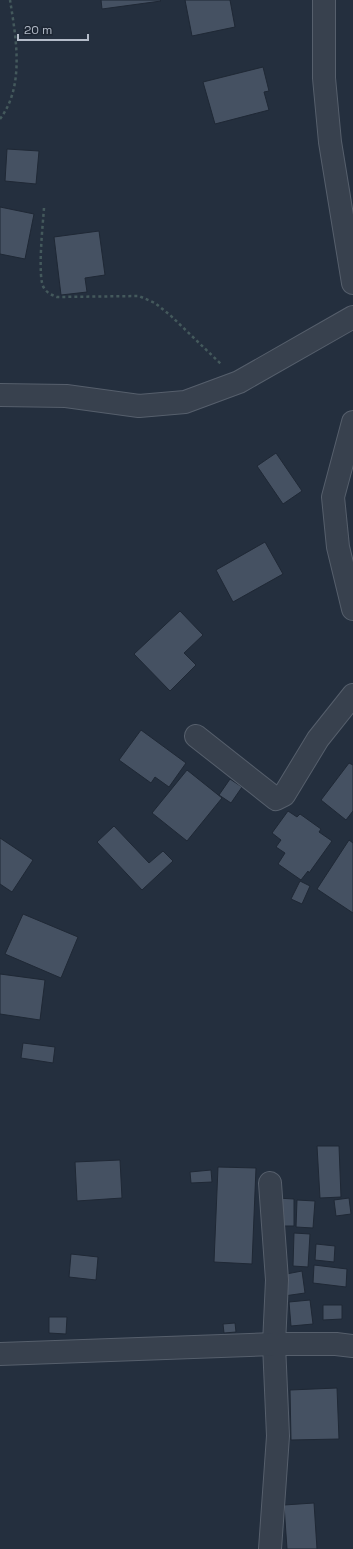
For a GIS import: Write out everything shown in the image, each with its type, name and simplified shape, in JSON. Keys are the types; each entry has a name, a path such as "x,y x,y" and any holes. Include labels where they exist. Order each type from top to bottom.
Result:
{"street":[{"path":"324,0 324,78 330,142 353,283"},
{"path":"0,395 66,396 139,406 185,402 239,382 353,317"},
{"path":"353,422 333,496 338,547 353,608"},
{"path":"196,736 276,799 284,796 318,739 353,695"},
{"path":"270,1183 277,1280 274,1344 278,1436 270,1549"},
{"path":"0,1354 274,1344 336,1344 353,1346"}],"path":[{"path":"0,119 8,109 15,89 16,34 10,0"},
{"path":"44,208 41,273 43,287 49,293 57,297 139,296 155,303 170,315 239,382"}],"building":[{"path":"101,0 160,0 161,1 102,9"},
{"path":"185,0 230,0 235,27 192,36"},
{"path":"263,67 269,91 264,92 269,110 215,124 203,82"},
{"path":"7,149 39,151 36,184 5,181"},
{"path":"0,207 34,214 25,259 0,254"},
{"path":"99,231 105,275 85,278 87,292 61,295 54,237"},
{"path":"276,453 302,491 283,504 257,466"},
{"path":"265,542 283,574 233,602 216,570"},
{"path":"180,611 203,635 184,653 196,665 170,691 134,654"},
{"path":"141,730 186,763 169,787 155,777 151,783 119,760"},
{"path":"349,763 353,765 353,811 346,820 321,800"},
{"path":"187,770 222,798 187,841 152,813"},
{"path":"230,779 242,787 231,803 219,795"},
{"path":"288,811 297,817 300,814 321,829 319,832 332,841 309,873 308,871 301,880 278,864 285,853 276,847 281,840 272,833"},
{"path":"114,826 149,863 163,851 173,861 142,890 97,842"},
{"path":"0,838 33,860 12,892 0,884"},
{"path":"349,840 353,843 353,913 317,889"},
{"path":"300,881 310,886 302,904 291,899"},
{"path":"23,914 78,937 61,978 5,954"},
{"path":"0,974 45,980 40,1020 0,1014"},
{"path":"23,1043 55,1047 53,1063 21,1058"},
{"path":"317,1146 339,1146 341,1197 320,1198"},
{"path":"120,1160 122,1198 77,1201 75,1162"},
{"path":"218,1167 256,1168 252,1264 214,1262"},
{"path":"211,1170 212,1182 191,1183 190,1172"},
{"path":"277,1198 294,1199 294,1226 277,1226"},
{"path":"349,1198 351,1214 336,1216 334,1200"},
{"path":"297,1200 315,1201 313,1228 296,1227"},
{"path":"294,1233 310,1234 308,1267 293,1266"},
{"path":"316,1244 335,1246 334,1262 315,1260"},
{"path":"71,1254 98,1257 96,1280 69,1277"},
{"path":"314,1265 347,1269 346,1287 313,1283"},
{"path":"302,1271 305,1293 284,1296 281,1275"},
{"path":"310,1300 313,1324 291,1326 289,1302"},
{"path":"323,1305 342,1305 342,1319 323,1320"},
{"path":"49,1317 67,1317 66,1334 49,1333"},
{"path":"235,1323 236,1332 224,1333 223,1324"},
{"path":"337,1388 339,1439 291,1440 290,1390"},
{"path":"314,1503 317,1549 287,1549 284,1505"}]}
